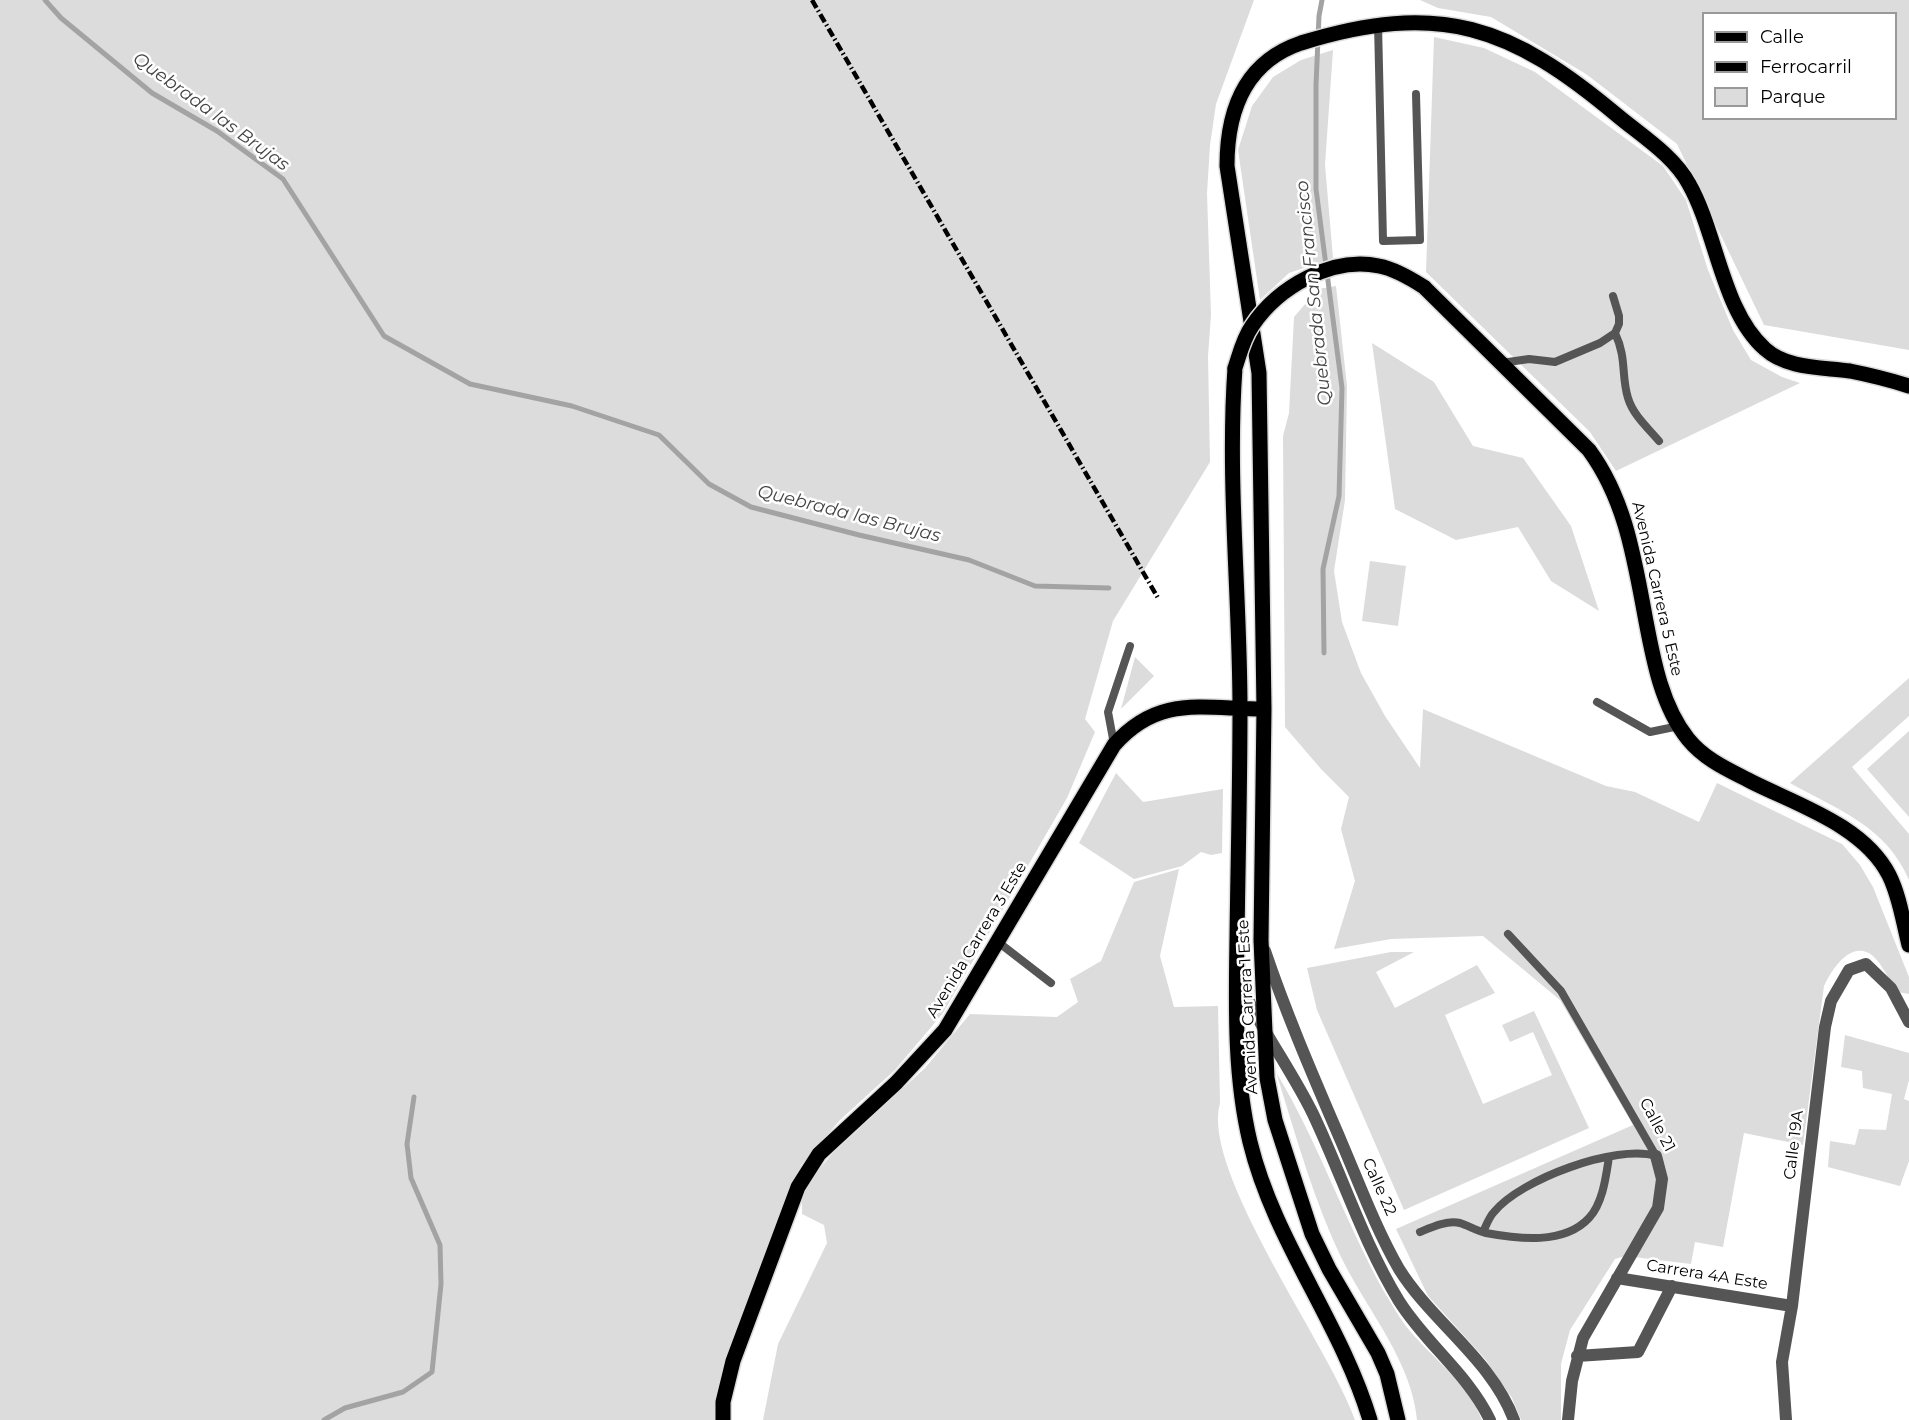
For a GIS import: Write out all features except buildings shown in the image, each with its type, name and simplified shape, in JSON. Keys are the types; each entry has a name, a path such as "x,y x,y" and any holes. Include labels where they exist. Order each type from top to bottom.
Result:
{"main road":[{"path":"1264,709 1258,363 1228,181 1227,152 1235,112 1252,74 1270,58 1308,40 1378,24 1421,20 1458,23 1490,33 1539,55 1586,89 1682,172 1695,194 1738,311 1753,337 1766,351 1794,363 1871,375 1909,386"},
{"name":"Avenida Carrera 5 Este","path":"1240,709 1233,417 1235,368 1243,341 1253,324 1284,292 1319,272 1352,264 1392,269 1424,287 1589,450 1611,482 1629,537 1652,655 1679,726 1699,750 1720,765 1827,820 1867,847 1882,864 1893,884 1909,945"},
{"name":"Avenida Carrera 3 Este","path":"723,1420 723,1402 734,1361 798,1187 807,1169 834,1140 903,1076 945,1030 1114,745 1128,729 1153,713 1193,708 1264,709"},
{"name":"Avenida Carrera 1 Este","path":"1240,709 1236,973 1239,1082 1250,1143 1259,1174 1274,1211 1344,1355 1370,1420"},
{"name":"Avenida Carrera 1 Este","path":"1264,709 1261,940 1264,1029 1270,1097 1303,1208 1320,1253 1378,1353 1387,1374 1398,1420"}],"street":[{"name":"Calle 22","path":"1261,940 1294,1032 1350,1163 1398,1267 1423,1302 1496,1387 1514,1420"},
{"name":"Calle 19A","path":"1786,1420 1782,1362 1792,1306 1825,1027 1831,1001 1843,976 1855,966 1866,964 1891,988 1909,1022"},
{"name":"Calle 22","path":"1236,973 1250,1006 1291,1071 1313,1115 1373,1252 1398,1299 1409,1316 1464,1378 1490,1420"},
{"name":"Calle 21","path":"1568,1420 1572,1381 1583,1338 1658,1208 1662,1179 1656,1156"},
{"name":"Carrera 4A Este","path":"1617,1278 1792,1306"},
{"path":"1577,1356 1638,1352 1672,1286"}],"lane":[{"path":"1378,24 1383,241 1419,240 1416,94"},
{"path":"1613,296 1619,316 1615,333 1625,367 1629,401 1638,417 1659,441"},
{"path":"1502,363 1529,359 1549,363 1567,359 1615,333"},
{"path":"1114,745 1108,712 1130,646"},
{"path":"1597,702 1650,732 1679,726"},
{"name":"Calle 21","path":"1508,934 1561,991 1656,1156"},
{"path":"998,942 1050,983"},
{"path":"1484,1232 1492,1213 1506,1200 1539,1179 1609,1157 1641,1151 1656,1156"},
{"path":"1420,1232 1438,1225 1458,1222 1484,1232 1521,1238 1544,1238 1579,1226 1590,1217 1598,1201 1609,1157"}],"green space":[{"path":"0,0 1254,0 1216,104 1210,145 1207,193 1211,315 1208,356 1210,462 1113,621 1085,719 1095,732 1067,798 943,1013 895,1070 840,1120 801,1165 717,1390 715,1420 0,1420"},
{"path":"1420,0 1909,0 1909,350 1764,325 1677,144 1586,74 1491,17 1438,8"},
{"path":"1434,37 1484,48 1535,72 1663,166 1686,200 1708,270 1733,330 1751,360 1782,377 1800,383 1616,471 1590,432 1426,272"},
{"path":"1333,50 1325,165 1333,258 1289,273 1260,300 1238,150 1252,106 1273,77 1301,60"},
{"path":"1336,286 1347,386 1345,500 1334,571 1342,622 1361,673 1385,716 1420,768 1423,709 1606,786 1635,792 1699,822 1717,783 1842,844 1860,865 1873,887 1909,977 1909,994 1898,992 1876,959 1865,952 1857,951 1850,954 1837,965 1824,986 1803,1145 1744,1133 1723,1247 1695,1242 1691,1264 1625,1256 1615,1259 1570,1330 1561,1364 1561,1420 1521,1420 1512,1398 1485,1359 1428,1296 1396,1229 1633,1125 1560,1000 1483,936 1391,939 1334,949 1355,881 1341,829 1349,797 1285,727 1283,436 1289,413 1294,317 1318,289"},
{"path":"1372,343 1434,382 1473,446 1523,458 1571,526 1599,611 1551,581 1518,527 1456,540 1395,509"},
{"path":"1370,561 1406,566 1398,626 1362,621"},
{"path":"1135,657 1154,676 1121,709"},
{"path":"1909,678 1909,716 1852,767 1909,834 1909,880 1899,861 1874,833 1843,811 1790,783"},
{"path":"1909,731 1909,817 1867,769"},
{"path":"1116,773 1143,802 1223,789 1222,853 1211,855 1201,852 1182,866 1134,879 1079,843"},
{"path":"1179,869 1160,956 1174,1007 1218,1006 1219,1133 1229,1171 1247,1214 1321,1349 1355,1420 763,1420 778,1344 827,1243 824,1225 802,1214 802,1190 832,1154 925,1068 970,1014 1057,1017 1078,1002 1070,979 1101,961 1134,882"},
{"path":"1391,952 1414,952 1376,972 1395,1008 1477,965 1495,993 1445,1015 1483,1104 1552,1075 1533,1032 1510,1042 1502,1025 1534,1011 1589,1128 1404,1210 1317,1010 1307,968"},
{"path":"1845,1035 1909,1053 1909,1080 1904,1099 1909,1101 1909,1161 1900,1186 1828,1167 1830,1141 1855,1145 1859,1129 1886,1130 1892,1094 1863,1088 1862,1071 1841,1067"},
{"path":"1276,1072 1305,1126 1383,1290 1405,1325 1467,1393 1482,1420 1417,1420 1407,1378 1398,1358 1333,1240 1306,1169"}],"waterway":[{"name":"Quebrada las Brujas","path":"45,0 61,18 152,93 217,131 283,179 384,336 470,384 572,406 659,435 709,484 751,507 969,560 1035,586 1109,588"},
{"name":"Quebrada San Francisco","path":"1322,0 1319,16 1316,85 1316,189 1342,388 1339,496 1323,569 1324,653"},
{"path":"324,1420 345,1408 403,1392 432,1372 441,1284 440,1245 411,1178 407,1144 414,1097"}],"railway":[{"path":"812,0 1158,598"}]}
